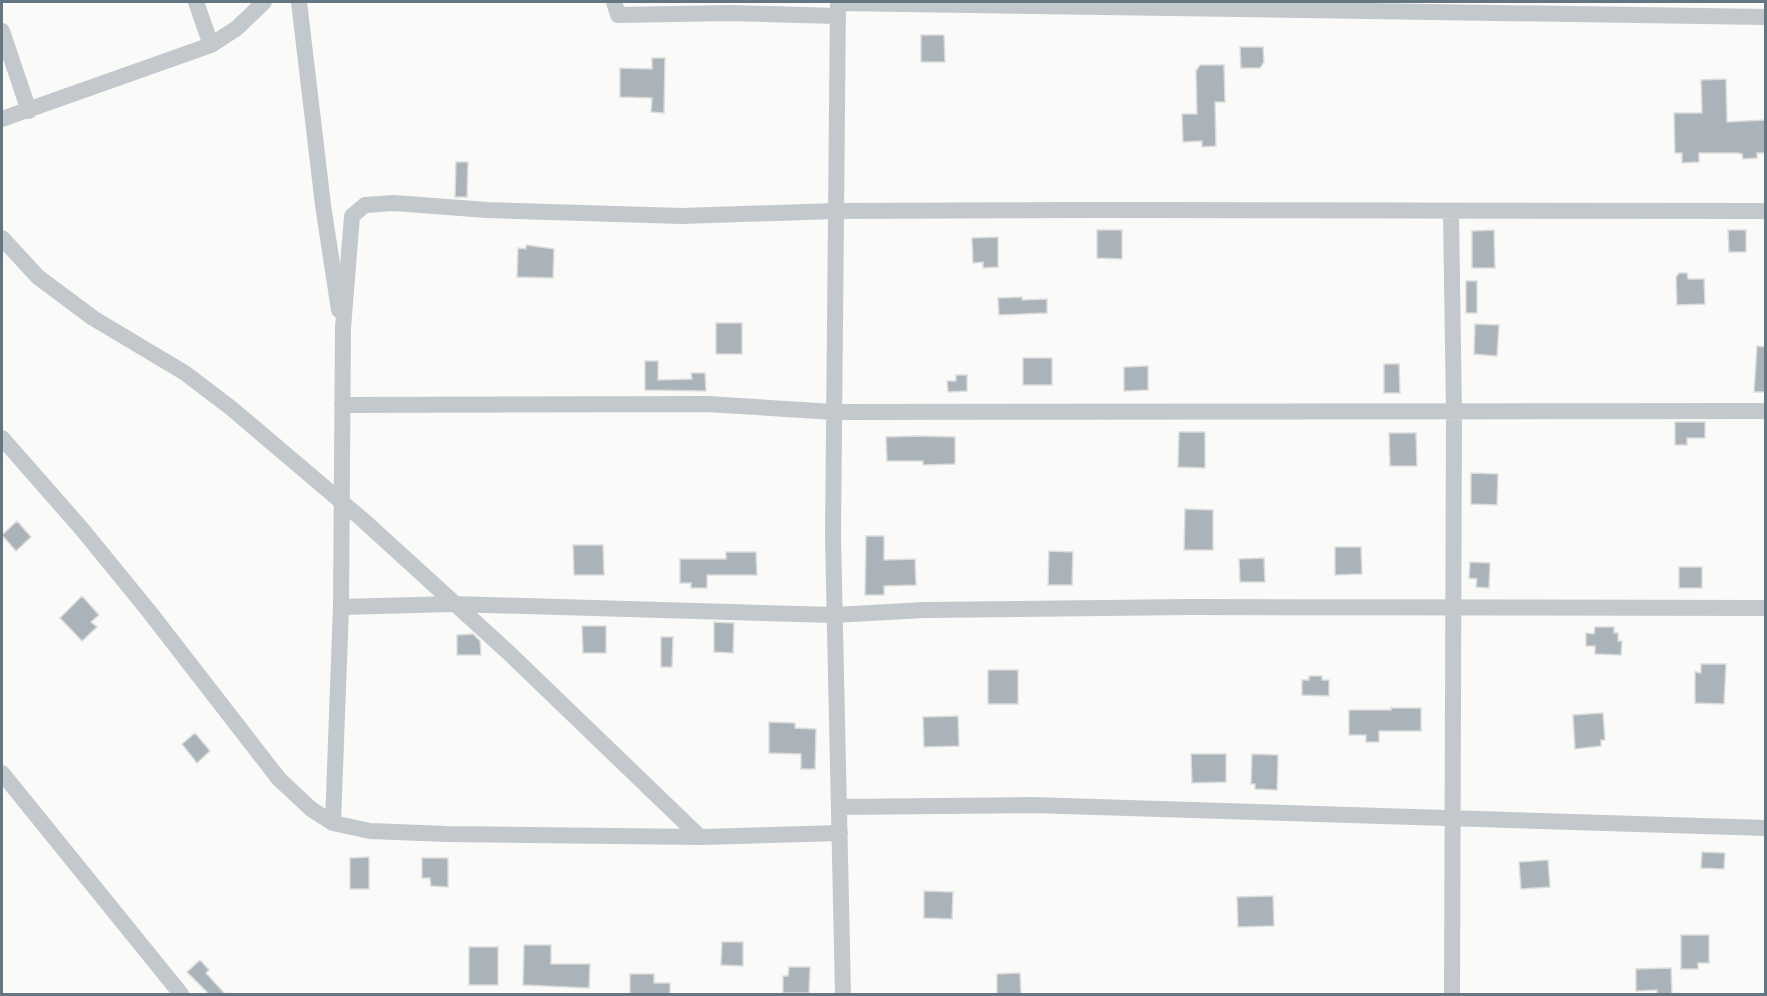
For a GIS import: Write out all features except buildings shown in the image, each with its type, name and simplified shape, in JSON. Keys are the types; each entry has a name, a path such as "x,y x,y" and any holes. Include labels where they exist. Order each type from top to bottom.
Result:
{"street":[{"path":"196,2 211,45"},
{"path":"2,119 211,45 237,28 264,2"},
{"path":"299,2 326,227 343,328"},
{"path":"614,2 618,15 732,13 838,7 1448,5 1766,17"},
{"path":"838,7 834,615 843,994"},
{"path":"2,31 29,111"},
{"path":"333,823 341,607 343,328 352,216 365,205 394,203 487,210 682,216 835,211 1766,212"},
{"path":"1451,213 1454,413 1452,994"},
{"path":"2,238 38,277 93,318 185,373 342,502 509,654 699,837"},
{"path":"342,405 707,404 834,412 1766,411"},
{"path":"2,438 148,610 279,779 310,809 333,823 370,831 436,833 699,837 840,832"},
{"path":"341,607 453,604 834,615 937,610 1766,608"},
{"path":"2,773 181,994"},
{"path":"840,807 1032,805 1766,828"}]}
